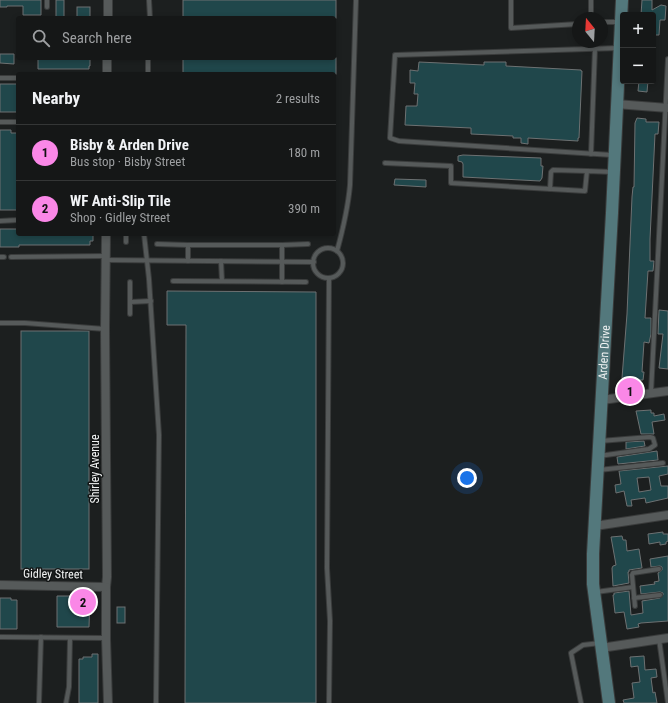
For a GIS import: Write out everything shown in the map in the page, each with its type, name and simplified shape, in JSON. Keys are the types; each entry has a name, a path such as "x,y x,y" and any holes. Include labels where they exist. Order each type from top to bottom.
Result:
{"street":[{"path":"108,0 108,16"},
{"name":"Arden Drive","path":"621,12 622,0"},
{"name":"Arden Drive","path":"609,703 600,646 594,592 593,562 620,48"},
{"path":"107,60 107,72"},
{"path":"616,104 667,108"},
{"name":"Shirley Avenue","path":"106,236 106,638 108,703"},
{"path":"602,400 668,391"},
{"path":"595,526 668,515"},
{"name":"Gidley Street","path":"0,585 106,587"},
{"path":"600,646 668,638"}],"lane":[{"path":"47,0 47,6"},
{"path":"149,0 150,16"},
{"path":"337,250 327,248 323,249 315,256 315,270 318,274 329,278 336,276 342,268 342,258 337,250 346,213 350,185 356,0"},
{"path":"511,0 511,28 572,24"},
{"path":"591,0 591,12"},
{"path":"608,22 620,22"},
{"path":"591,154 595,48 395,55 390,138 407,142 614,156"},
{"path":"608,48 620,48"},
{"path":"652,394 667,108 668,59"},
{"path":"148,60 148,72"},
{"path":"0,78 16,78"},
{"path":"0,122 16,122"},
{"path":"385,163 451,166 451,183 585,191 587,171"},
{"path":"550,189 551,172 553,170 614,172"},
{"path":"0,220 16,220"},
{"path":"126,236 126,242"},
{"path":"144,236 148,260 159,435 156,703"},
{"path":"157,244 308,244"},
{"path":"188,245 188,261"},
{"path":"282,245 282,282"},
{"path":"11,256 188,261 314,262"},
{"path":"221,261 222,281"},
{"path":"329,278 327,560 330,621 329,703"},
{"path":"173,281 306,282"},
{"path":"130,282 130,314"},
{"path":"130,302 151,301"},
{"path":"0,323 25,323 106,329"},
{"path":"599,456 649,449 655,445 653,438 650,437 600,441"},
{"path":"598,470 663,463"},
{"path":"635,606 633,573 659,569"},
{"path":"594,592 633,587"},
{"path":"634,598 660,595"},
{"path":"0,637 106,638"},
{"path":"39,703 41,638"},
{"path":"66,703 69,686 70,638"},
{"path":"659,639 668,703"},
{"path":"581,703 571,653 583,645 600,646"}],"building":[{"path":"0,0 41,0 41,15 23,15 23,6 0,7"},
{"path":"56,0 64,0 64,16 56,16"},
{"path":"183,0 336,0 336,16 183,16"},
{"path":"642,0 652,0 652,10 661,5 666,6 665,20 660,20 659,35 656,35 656,12 641,12"},
{"path":"77,7 90,7 90,16 77,16"},
{"path":"0,54 14,54 14,64 0,63"},
{"path":"38,60 90,60 89,69 38,69"},
{"path":"183,60 336,60 336,72 183,72"},
{"path":"419,62 484,65 484,62 506,62 506,66 581,70 578,141 528,138 528,144 521,143 521,138 513,138 513,136 471,134 471,128 405,125 406,106 417,106 418,94 414,94 415,83 410,83 410,70 418,71"},
{"path":"0,84 16,84 16,112 0,112"},
{"path":"639,84 648,84 647,92 638,91"},
{"path":"637,118 646,119 646,122 659,122 658,134 655,134 650,239 650,261 654,261 653,271 648,271 645,318 651,318 651,334 649,343 644,342 642,372 644,372 643,380 639,380 639,386 624,385 624,379 622,378 627,314 632,197 634,187 635,123"},
{"path":"0,130 11,130 11,133 16,133 16,210 0,210"},
{"path":"458,156 541,158 541,166 543,166 542,178 540,181 463,177 463,164 462,162 458,161"},
{"path":"395,179 426,180 426,187 394,185"},
{"path":"0,229 16,229 16,236 93,236 93,241 90,241 90,245 19,245 19,247 0,247"},
{"path":"167,291 316,292 316,703 185,703 186,325 167,325"},
{"path":"659,310 668,311 668,369 659,368 663,334 658,334"},
{"path":"21,331 89,331 89,569 21,569"},
{"path":"651,410 651,413 654,413 654,416 664,414 665,420 652,422 654,434 641,434 636,411"},
{"path":"644,441 645,446 626,449 626,442"},
{"path":"657,451 658,460 618,464 617,457"},
{"path":"668,466 668,474 659,476 661,486 668,486 668,498 646,503 645,498 631,500 632,506 627,506 624,491 616,493 615,485 621,484 619,471","holes":["649,477 651,490 639,492 637,478"]},
{"path":"663,532 663,534 668,534 668,541 666,544 660,545 660,542 649,544 648,534"},
{"path":"622,536 623,540 626,540 627,551 639,549 642,568 629,570 629,583 613,586 612,568 616,565 611,537"},
{"path":"668,556 668,621 641,623 638,624 639,627 627,629 624,612 615,613 614,593 629,591 631,615 643,613 642,601 660,598 663,595 663,593 660,592 641,594 640,586 655,584 654,582 659,581 658,573 662,570 662,567 660,566 651,567 650,559"},
{"path":"90,595 89,627 57,627 57,596"},
{"path":"0,598 11,598 11,600 17,600 17,629 0,629"},
{"path":"117,607 125,607 125,623 117,623"},
{"path":"92,654 98,654 98,703 79,703 79,659 83,659 83,657 92,657"},
{"path":"644,656 645,670 656,669 657,677 651,678 653,693 655,692 657,703 624,703 623,700 634,698 632,683 640,682 638,666 631,667 630,657"}],"place":[{"name":"Bisby & Arden Drive","path":"630,391"},
{"name":"WF Anti-Slip Tile","path":"83,602"}]}
